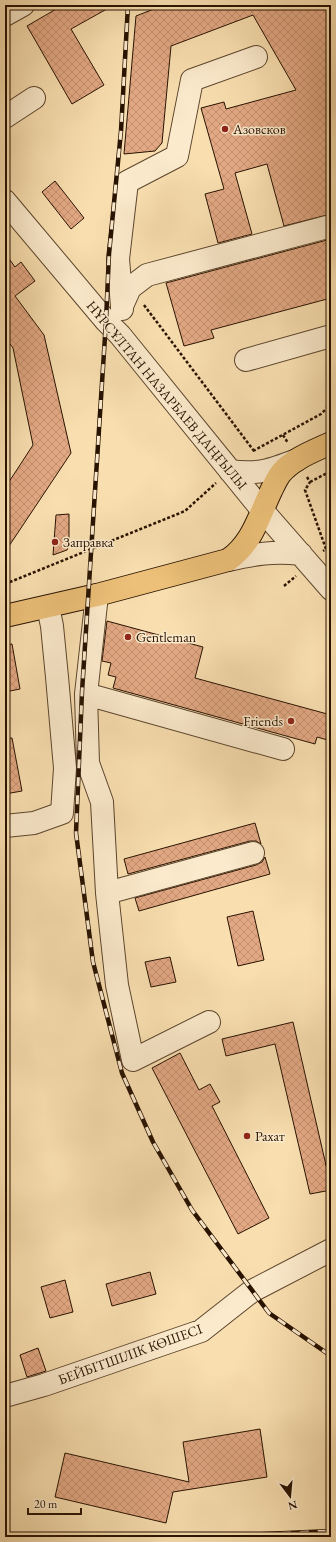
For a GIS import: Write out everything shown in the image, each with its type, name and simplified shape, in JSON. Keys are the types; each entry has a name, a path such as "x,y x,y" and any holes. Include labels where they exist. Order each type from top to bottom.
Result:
{"main road":[{"path":"5,616 97,595 228,560 237,554 254,532 262,510 280,474 297,460 331,443"}],"street":[{"path":"5,15 23,5"},
{"path":"120,335 126,297 118,259 127,182 177,156 192,80 256,57"},
{"path":"5,117 34,98"},
{"name":"НҰРСҰЛТАН НАЗАРБАЕВ ДАҢҒЫЛЫ","path":"8,212 120,335 262,510 331,589"},
{"path":"126,297 148,275 331,226"},
{"path":"246,360 331,336"},
{"path":"230,471 256,473 271,470 297,460"},
{"path":"228,560 262,553 283,552 305,559"},
{"path":"97,595 86,694 88,763 102,802 107,893 117,985 133,1060 209,1022"},
{"path":"5,826 34,822 62,813 65,768 56,662 52,626 48,607"},
{"path":"86,694 282,749"},
{"path":"107,893 253,853"},
{"name":"БЕЙБІТШІЛІК КӨШЕСІ","path":"5,1396 44,1385 201,1332 252,1291 331,1250"}],"path":[{"path":"126,297 254,451"},
{"path":"5,584 185,511 254,451 321,414 331,405"},
{"path":"283,435 310,482"},
{"path":"284,586 305,559 326,549 305,490 310,482 331,471"}],"building":[{"path":"63,5 114,5 71,29 104,85 72,104 27,26"},
{"path":"164,5 331,5 331,214 284,226 267,164 235,173 252,234 218,243 205,194 224,189 201,108 224,102 226,109 296,90 253,15 171,46 162,143 155,151 124,154 136,16"},
{"path":"55,181 84,218 71,229 42,192"},
{"path":"331,239 331,298 211,330 214,338 184,346 166,283"},
{"path":"5,253 15,267 21,262 35,281 15,296 44,335 71,453 5,552 5,488 33,445 13,348 5,337"},
{"path":"69,514 69,545 67,550 53,555 56,515"},
{"path":"107,621 203,647 195,678 331,715 331,741 317,737 315,744 113,688 116,677 108,675 111,663 102,661"},
{"path":"12,644 20,689 5,692 5,645"},
{"path":"5,738 12,738 22,791 5,794"},
{"path":"255,823 261,844 256,841 250,841 128,874 124,859"},
{"path":"265,857 270,874 139,911 135,898 256,865 262,862"},
{"path":"253,911 264,960 238,966 227,917"},
{"path":"170,957 176,982 151,987 145,962"},
{"path":"293,1022 331,1187 331,1190 310,1194 275,1044 226,1056 222,1039"},
{"path":"180,1053 199,1090 210,1084 220,1102 212,1106 269,1218 238,1234 152,1068"},
{"path":"150,1272 156,1294 112,1306 106,1284"},
{"path":"65,1280 73,1312 50,1318 41,1287"},
{"path":"38,1348 46,1371 27,1377 20,1355"},
{"path":"260,1429 267,1477 173,1492 166,1523 55,1497 65,1453 189,1482 183,1442"}],"railway":[{"path":"128,5 121,131 109,254 82,692 76,833 93,962 122,1073 153,1142 192,1210 269,1313 331,1356"},
{"path":"228,1537 331,1531"}],"place":[{"name":"Азовсков","path":"225,129"},
{"name":"Заправка","path":"55,542"},
{"name":"Gentleman","path":"128,637"},
{"name":"Friends","path":"291,721"},
{"name":"Рахат","path":"247,1136"}]}
